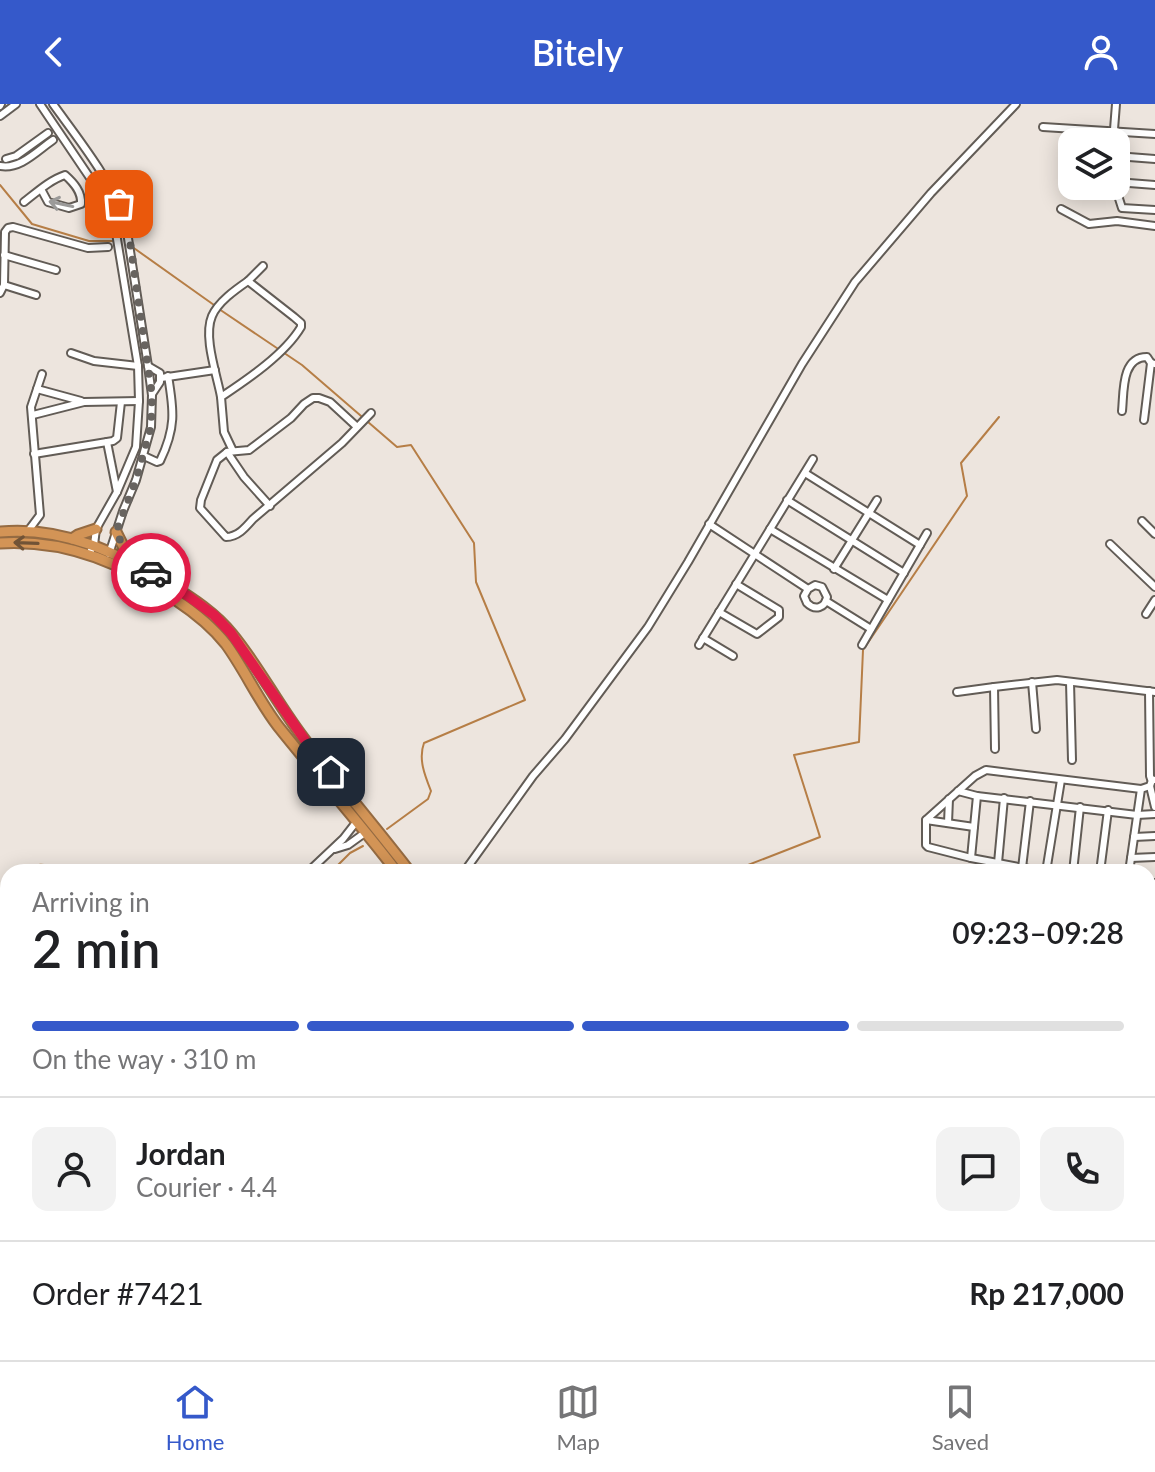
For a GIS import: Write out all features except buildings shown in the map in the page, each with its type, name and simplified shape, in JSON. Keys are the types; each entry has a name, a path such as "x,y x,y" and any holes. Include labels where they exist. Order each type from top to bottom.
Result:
{"highway":[{"path":"72,539 99,526"},
{"path":"117,529 128,556 197,602 231,633 392,864"},
{"path":"0,532 28,531 56,535 140,566"},
{"path":"0,543 23,542 91,549"},
{"path":"108,556 196,614 214,631 226,644 262,704 357,821 402,864"}],"street":[{"path":"0,116 16,104"},
{"path":"40,104 109,206 138,366 136,447 91,549"},
{"path":"53,104 115,194 125,219 152,395 151,427 144,456 108,556"},
{"path":"470,864 533,776 627,657 688,562 802,364 855,282 931,193 1016,104"},
{"path":"1114,128 1116,104"},
{"path":"6,159 16,156 48,133 54,123"},
{"path":"1043,127 1067,128"},
{"path":"1130,132 1155,134"},
{"path":"48,133 53,140"},
{"path":"1,170 16,166 53,140 64,137"},
{"path":"16,156 21,163"},
{"path":"1130,157 1155,159"},
{"path":"24,202 41,189 64,175 76,186 81,204 69,208 48,202 41,189"},
{"path":"76,186 90,176"},
{"path":"1130,184 1155,185"},
{"path":"1120,200 1122,208 1155,210"},
{"path":"1061,209 1089,224 1117,221 1155,226"},
{"path":"0,293 4,285 5,232 8,228 88,248 108,247 117,243"},
{"path":"108,247 120,260"},
{"path":"4,255 56,270"},
{"path":"263,266 215,310 210,319 209,333 224,432 230,451 244,477 270,506"},
{"path":"221,397 276,355 300,330 301,323 248,281"},
{"path":"4,285 36,295"},
{"path":"127,296 132,298 137,295"},
{"path":"128,308 139,307"},
{"path":"71,353 94,361 138,366"},
{"path":"1122,411 1127,371 1136,360 1147,357 1153,364 1144,420"},
{"path":"144,456 160,461 174,419 164,377 148,366"},
{"path":"152,395 164,377 215,370"},
{"path":"28,531 38,518 40,506 31,407 42,374"},
{"path":"37,389 84,402"},
{"path":"358,425 330,402 313,398 249,450 230,451 214,465 200,508 226,537 243,531 369,416"},
{"path":"33,415 84,402 139,401"},
{"path":"34,454 117,438 121,402"},
{"path":"107,442 117,492"},
{"path":"733,656 701,642 813,459"},
{"path":"805,473 920,545"},
{"path":"787,500 904,573"},
{"path":"834,569 877,500"},
{"path":"1142,521 1155,534"},
{"path":"709,524 808,589"},
{"path":"99,526 117,529"},
{"path":"770,529 888,600"},
{"path":"862,645 927,533"},
{"path":"1110,544 1155,587"},
{"path":"719,612 757,634 779,617 779,610 736,584"},
{"path":"815,585 827,593 821,607 809,606 804,596 808,589 815,585"},
{"path":"1146,614 1155,600"},
{"path":"826,601 871,629"},
{"path":"957,692 1057,680 1152,691 1155,807"},
{"path":"1032,682 1036,729"},
{"path":"1070,682 1072,760"},
{"path":"994,687 995,749"},
{"path":"1003,864 927,846 926,820 975,776 986,770 1141,789 1152,782"},
{"path":"1046,864 1061,780"},
{"path":"1130,864 1141,789"},
{"path":"958,791 1056,806 1137,815 1155,814"},
{"path":"971,858 977,796"},
{"path":"998,863 1004,798"},
{"path":"948,823 949,799"},
{"path":"1022,864 1030,801"},
{"path":"1074,864 1080,807"},
{"path":"1101,864 1108,810"},
{"path":"926,820 974,827"},
{"path":"317,864 357,821"},
{"path":"332,850 374,835"},
{"path":"1134,837 1155,836"},
{"path":"1131,858 1155,857"}],"waterway":[{"path":"0,185 32,224 89,241 114,241"},
{"path":"131,246 214,305"},
{"path":"219,309 302,365 397,447 411,445 474,543 476,582 525,700 424,743 422,761 431,791 428,799 387,829"},
{"path":"751,864 820,837 794,755 859,742 863,650 967,496 961,463 999,417"},
{"path":"339,864 363,846"}],"way so far":[{"path":"119,204 130,242 152,395 151,427 136,480 116,532 128,556 151,573"}],"route":[{"path":"151,573 214,615 231,633 307,743 331,772"}]}
